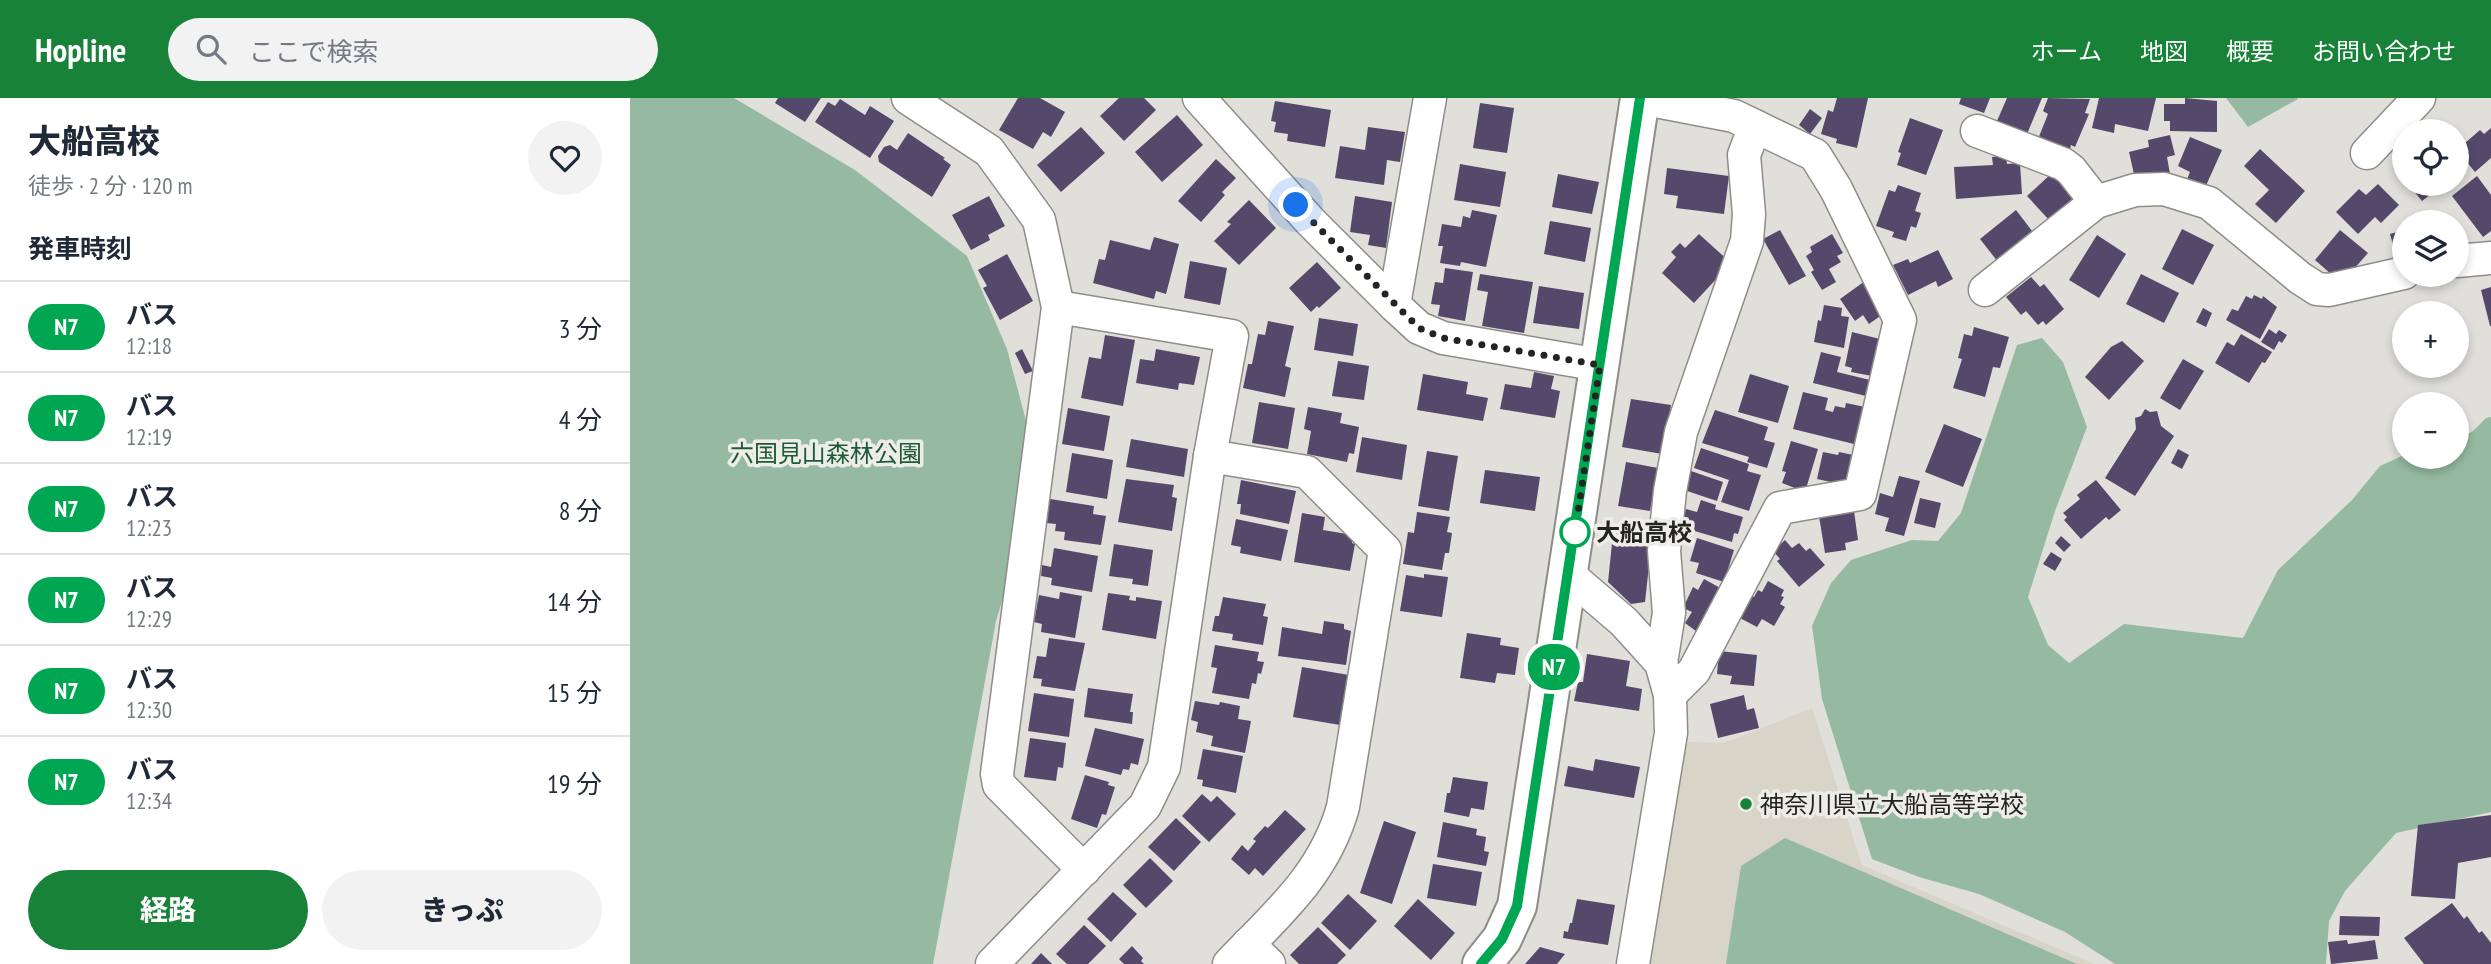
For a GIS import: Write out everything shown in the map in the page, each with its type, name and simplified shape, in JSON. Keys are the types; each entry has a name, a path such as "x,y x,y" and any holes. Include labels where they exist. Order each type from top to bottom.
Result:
{"street":[{"path":"908,98 989,151 1039,220 1058,307 997,774 999,785 1084,870"},
{"path":"1199,98 1311,222 1419,328 1443,338 1600,365"},
{"path":"1394,305 1430,98"},
{"path":"1482,964 1502,939 1517,906 1640,98 1734,116 1815,156 1836,189 1900,320 1860,494 1780,508 1694,671 1670,695"},
{"path":"2367,153 2419,98"},
{"path":"1633,964 1671,733 1670,695 1661,663 1669,613 1664,551 1670,491 1681,432 1746,241 1749,214 1744,155 1755,126"},
{"path":"1977,131 2063,164 2071,170 2096,202"},
{"path":"1985,290 2096,202 2135,190 2164,189 2210,203 2317,289 2329,290 2392,276"},
{"path":"2469,260 2491,258"},
{"path":"992,964 1145,806 1164,767 1210,456 1232,336 1058,307"},
{"path":"1210,456 1307,472 1385,550 1343,807 1335,835 1318,865 1249,957"},
{"path":"1569,575 1624,622 1661,663"}],"shaded area":[{"name":"神奈川県立大船高等学校","path":"1812,708 1862,865 2094,964 1620,964 1661,741 1724,743"}],"green space":[{"name":"六国見山森林公園","path":"630,98 734,98 855,170 967,256 1007,349 1030,436 1021,538 996,621 933,964 630,964"},
{"path":"2226,98 2297,98 2298,99 2248,127"},
{"path":"2042,338 2063,362 2087,427 2055,511 2028,597 2048,645 2069,663 2124,624 2243,638 2278,570 2352,500 2380,466 2392,460 2392,469 2469,469 2469,433 2486,418 2491,417 2491,812 2396,833 2345,891 2329,921 2326,964 2115,964 2065,932 1979,894 1919,877 1872,859 1822,699 1812,626 1831,583 1851,560 1912,540 1938,541 1961,513 2017,345"},
{"path":"1785,838 2077,964 1726,964 1741,866"}],"building":[{"path":"778,98 821,98 805,122 775,103"},
{"path":"1018,98 1040,98 1065,112 1051,137 1043,132 1033,149 999,130"},
{"path":"1119,98 1144,98 1156,110 1124,141 1100,116"},
{"path":"1837,98 1868,98 1857,148 1836,143 1837,139 1821,134 1828,110 1833,112"},
{"path":"1961,98 1990,98 1984,113 1959,104"},
{"path":"2007,98 2042,98 2027,134 1997,121"},
{"path":"2048,98 2090,99 2085,113 2089,114 2075,147 2071,145 2069,153 2038,139 2048,114 2043,111"},
{"path":"2099,98 2156,98 2148,131 2115,124 2114,133 2092,128"},
{"path":"2185,98 2217,101 2217,132 2170,131 2170,121 2164,121 2164,104 2185,104"},
{"path":"840,99 865,115 870,106 894,121 870,158 815,122 828,102 835,106"},
{"path":"1275,101 1331,110 1325,147 1287,141 1288,134 1274,132 1276,122 1271,121"},
{"path":"1480,103 1514,108 1507,153 1473,148"},
{"path":"1810,109 1822,118 1810,134 1799,125"},
{"path":"1177,115 1203,145 1162,182 1135,152"},
{"path":"1910,118 1943,130 1926,175 1897,165 1901,153 1898,152"},
{"path":"1081,127 1105,153 1061,192 1037,165"},
{"path":"1368,127 1405,132 1400,162 1387,160 1384,185 1335,178 1340,146 1365,150"},
{"path":"2491,128 2491,158 2475,172 2469,165 2469,140 2480,130 2484,134"},
{"path":"908,133 951,165 932,197 879,162 878,156 884,147 890,145 897,150"},
{"path":"2170,135 2175,155 2167,157 2170,174 2136,183 2129,152 2149,147 2148,140"},
{"path":"2190,137 2222,150 2204,190 2186,182 2190,172 2178,166"},
{"path":"2260,149 2305,191 2276,223 2255,204 2269,190 2244,166"},
{"path":"2006,156 2007,164 2020,163 2022,194 1956,199 1954,167 1993,165 1992,157"},
{"path":"1216,159 1236,178 1222,192 1225,195 1201,222 1178,201"},
{"path":"1460,164 1506,172 1500,207 1454,200"},
{"path":"1667,168 1729,176 1724,214 1676,208 1678,196 1664,194"},
{"path":"2052,173 2074,198 2050,221 2027,196"},
{"path":"1558,174 1599,182 1592,214 1552,207"},
{"path":"2477,176 2491,195 2491,231 2483,237 2469,218 2469,210 2463,210 2452,196 2469,196 2469,182"},
{"path":"2378,184 2399,205 2381,223 2375,217 2358,234 2336,212 2359,189 2366,195"},
{"path":"1898,185 1921,193 1915,211 1921,213 1916,228 1911,226 1906,241 1892,237 1894,232 1876,226 1889,190 1895,192"},
{"path":"989,196 1005,226 988,235 990,240 971,250 952,215"},
{"path":"1355,196 1392,202 1386,248 1368,245 1370,235 1350,232"},
{"path":"1249,200 1276,228 1239,265 1214,241 1231,224 1227,222"},
{"path":"1472,210 1497,215 1486,267 1461,262 1460,266 1440,263 1443,246 1438,246 1442,224 1461,227 1463,216 1470,218"},
{"path":"2016,210 2036,236 1998,262 1980,239"},
{"path":"1550,221 1591,228 1585,262 1544,254"},
{"path":"2182,229 2214,245 2193,285 2162,269"},
{"path":"1780,230 1806,276 1789,285 1763,239"},
{"path":"2340,230 2368,253 2353,270 2331,274 2315,260"},
{"path":"1699,234 1731,263 1694,303 1662,273 1676,257 1671,252 1680,243 1685,248"},
{"path":"1832,234 1843,253 1837,256 1841,262 1829,269 1836,282 1822,290 1811,272 1814,270 1806,256 1812,252 1810,247"},
{"path":"2097,235 2126,254 2099,298 2069,280"},
{"path":"1154,237 1179,244 1166,294 1156,291 1154,299 1093,283 1099,259 1105,260 1110,240 1150,250"},
{"path":"1938,250 1953,279 1938,287 1936,281 1908,295 1893,265 1908,259 1910,263"},
{"path":"1007,254 1033,301 1000,320 983,288 987,286 978,270"},
{"path":"1190,261 1227,268 1220,305 1184,298"},
{"path":"1317,262 1341,288 1311,312 1289,288"},
{"path":"1445,268 1473,272 1465,321 1438,316 1440,305 1431,304 1435,282 1443,283"},
{"path":"1480,274 1533,282 1524,333 1482,326 1488,292 1477,290"},
{"path":"2141,274 2179,293 2164,323 2126,304"},
{"path":"2031,277 2040,287 2044,284 2064,309 2046,325 2043,321 2038,325 2026,311 2021,315 2006,297"},
{"path":"1865,281 1883,314 1869,324 1863,315 1855,321 1840,299"},
{"path":"1539,286 1584,293 1579,329 1533,323"},
{"path":"2491,287 2491,326 2490,326 2481,290"},
{"path":"2254,295 2262,299 2263,296 2277,307 2260,339 2226,320 2232,309 2238,311 2246,296 2252,299"},
{"path":"1824,305 1842,308 1841,316 1849,317 1844,348 1814,342"},
{"path":"2203,308 2212,313 2206,327 2196,322"},
{"path":"1319,318 1358,324 1353,356 1314,350"},
{"path":"1268,321 1294,326 1285,366 1291,368 1285,397 1243,388 1248,364 1252,364 1258,334 1265,335"},
{"path":"1974,327 2009,337 2000,368 1993,367 1985,397 1953,388 1962,359 1958,358 1964,334 1972,336"},
{"path":"2269,329 2276,334 2279,330 2287,335 2282,343 2279,341 2274,350 2261,342"},
{"path":"1852,332 1880,339 1872,376 1851,372 1852,368 1845,366"},
{"path":"2241,334 2272,352 2249,383 2215,363 2227,342 2234,346"},
{"path":"1105,335 1135,340 1123,406 1081,398 1089,357 1101,359"},
{"path":"2122,341 2144,361 2109,400 2085,377 2111,347"},
{"path":"1022,349 1033,371 1025,374 1015,353"},
{"path":"1156,349 1200,357 1194,385 1179,383 1178,390 1136,383 1140,359 1154,361"},
{"path":"1821,352 1841,357 1837,372 1870,380 1866,396 1813,383"},
{"path":"2183,359 2204,371 2180,410 2160,398"},
{"path":"1338,361 1369,366 1364,400 1332,396"},
{"path":"1534,372 1554,376 1551,389 1560,391 1555,418 1500,409 1505,384 1531,388"},
{"path":"1423,374 1468,382 1466,394 1488,398 1483,421 1417,410"},
{"path":"1750,374 1789,386 1778,423 1738,412"},
{"path":"1803,392 1828,398 1825,410 1833,412 1835,406 1845,408 1846,403 1865,407 1858,445 1793,429"},
{"path":"1631,399 1671,405 1662,454 1622,447"},
{"path":"1259,402 1295,408 1288,449 1252,443"},
{"path":"1308,407 1342,413 1340,423 1359,427 1354,454 1349,453 1347,462 1307,454 1311,431 1304,429"},
{"path":"1068,408 1110,416 1104,451 1062,444"},
{"path":"2145,409 2150,412 2157,411 2161,426 2174,436 2135,496 2105,478 2136,429 2135,418 2141,416"},
{"path":"1715,410 1768,427 1764,440 1775,443 1767,468 1747,462 1749,457 1702,443"},
{"path":"1944,424 1982,439 1963,487 1925,472"},
{"path":"1362,437 1407,445 1402,480 1356,472"},
{"path":"1131,439 1188,449 1184,477 1126,467"},
{"path":"1791,441 1818,449 1805,492 1782,483 1786,472 1782,471"},
{"path":"1701,448 1749,464 1747,471 1761,475 1749,511 1721,502 1729,480 1694,468"},
{"path":"2178,449 2189,455 2182,469 2171,463"},
{"path":"1427,451 1458,456 1449,511 1418,506"},
{"path":"1823,452 1858,456 1854,472 1849,471 1845,485 1817,479"},
{"path":"1072,453 1113,460 1107,499 1066,492"},
{"path":"1626,462 1658,468 1650,511 1618,506"},
{"path":"1485,470 1540,477 1535,511 1480,503"},
{"path":"1688,470 1723,482 1717,501 1681,489"},
{"path":"1899,476 1920,481 1904,536 1885,531 1889,518 1875,514 1880,493 1893,497"},
{"path":"1126,479 1174,485 1172,497 1177,498 1172,531 1118,522"},
{"path":"1241,480 1296,491 1289,524 1240,514 1241,504 1237,504"},
{"path":"2096,480 2121,510 2109,520 2106,517 2081,539 2064,520 2067,517 2063,513 2080,499 2077,495"},
{"path":"1920,498 1941,503 1935,528 1914,523"},
{"path":"1050,499 1094,506 1093,514 1106,516 1101,545 1064,540 1065,532 1055,531 1056,524 1046,523"},
{"path":"1701,500 1716,505 1715,509 1743,517 1738,534 1734,533 1732,542 1681,527 1686,509 1697,512"},
{"path":"1854,511 1858,540 1845,543 1846,550 1825,553 1819,516"},
{"path":"1417,512 1450,517 1447,532 1452,533 1449,553 1445,553 1442,570 1403,564 1408,532 1414,533"},
{"path":"1302,513 1325,517 1323,530 1353,535 1352,543 1355,544 1350,571 1294,562"},
{"path":"1236,519 1288,530 1281,561 1240,553 1241,547 1231,545"},
{"path":"1614,524 1653,529 1645,602 1631,604 1608,582"},
{"path":"2061,536 2071,545 2064,552 2055,543"},
{"path":"1697,538 1734,550 1724,582 1696,573 1699,563 1690,561"},
{"path":"1785,540 1792,548 1799,543 1806,551 1810,548 1825,565 1799,587 1777,561 1780,559 1773,551"},
{"path":"1114,544 1153,550 1148,586 1132,584 1133,579 1109,576"},
{"path":"1054,548 1098,556 1092,592 1051,585 1052,578 1041,576 1042,565 1051,567"},
{"path":"2051,552 2062,559 2055,571 2043,564"},
{"path":"1424,574 1448,577 1442,617 1400,611 1406,575 1424,578"},
{"path":"1704,579 1724,590 1700,634 1685,623 1692,612 1683,608 1693,587 1698,590"},
{"path":"1768,581 1784,590 1780,604 1785,607 1774,626 1762,619 1757,627 1738,617 1751,595 1754,597 1758,590 1762,592"},
{"path":"1060,592 1082,596 1075,638 1041,632 1042,624 1034,622 1039,595 1059,599"},
{"path":"1108,593 1130,596 1129,600 1136,601 1136,597 1162,601 1156,639 1102,630"},
{"path":"1223,597 1266,604 1263,616 1268,617 1263,645 1232,640 1233,634 1212,631"},
{"path":"1324,621 1344,624 1344,629 1351,631 1346,665 1278,656 1282,627 1322,634"},
{"path":"1467,633 1501,638 1500,645 1519,648 1515,675 1497,673 1495,683 1460,678"},
{"path":"1049,638 1085,643 1075,691 1041,686 1042,679 1033,678 1037,656 1046,657"},
{"path":"1215,645 1259,652 1257,661 1264,662 1256,684 1252,683 1249,699 1212,693 1217,668 1211,667"},
{"path":"1719,651 1757,655 1754,686 1730,684 1732,676 1717,674"},
{"path":"1587,654 1630,661 1626,686 1642,689 1639,711 1574,701 1578,682 1583,682"},
{"path":"1302,667 1349,675 1340,725 1293,717"},
{"path":"1088,688 1133,694 1130,712 1133,712 1132,724 1084,717"},
{"path":"1034,693 1074,699 1069,737 1028,731"},
{"path":"1744,695 1747,710 1754,708 1759,728 1718,738 1710,704"},
{"path":"1195,701 1240,706 1238,719 1251,721 1245,753 1211,746 1213,736 1196,732 1198,722 1191,720"},
{"path":"1095,728 1144,739 1138,765 1131,763 1129,770 1123,769 1121,775 1085,766"},
{"path":"1030,738 1066,743 1063,768 1058,767 1056,781 1024,777"},
{"path":"1203,749 1243,756 1236,793 1202,786 1203,780 1197,779"},
{"path":"1595,759 1640,767 1634,798 1564,786 1568,766 1593,771"},
{"path":"1085,775 1109,782 1108,785 1115,787 1106,815 1102,814 1097,828 1071,819"},
{"path":"1453,777 1488,782 1484,810 1471,808 1469,817 1444,812"},
{"path":"1202,794 1211,802 1217,796 1236,814 1209,842 1182,816"},
{"path":"1285,810 1306,829 1263,876 1255,868 1249,875 1231,859 1242,845 1248,851 1256,841 1253,839"},
{"path":"2491,815 2491,857 2458,863 2455,899 2411,896 2418,825"},
{"path":"1176,818 1201,842 1174,871 1148,847"},
{"path":"1384,821 1416,832 1392,904 1360,893"},
{"path":"1443,822 1477,829 1476,835 1486,837 1484,851 1489,852 1486,866 1437,857"},
{"path":"1150,858 1173,881 1146,908 1123,885"},
{"path":"1433,864 1482,872 1476,906 1427,898"},
{"path":"1113,892 1137,914 1111,942 1087,919"},
{"path":"1348,894 1377,921 1350,950 1321,923"},
{"path":"1418,899 1455,933 1431,960 1394,926"},
{"path":"1577,899 1615,905 1608,945 1563,938 1564,931 1568,932 1572,923"},
{"path":"2452,903 2464,919 2467,916 2479,933 2482,931 2491,943 2491,964 2424,964 2404,938"},
{"path":"2340,916 2380,917 2379,936 2339,935"},
{"path":"1084,925 1106,946 1088,964 1067,964 1056,954"},
{"path":"1318,927 1346,955 1337,964 1299,964 1290,955"},
{"path":"2347,940 2348,944 2375,940 2378,959 2331,964 2328,942"},
{"path":"1132,946 1143,958 1141,961 1144,964 1124,964 1119,959"},
{"path":"1540,947 1565,954 1557,964 1525,964"},
{"path":"1041,953 1052,964 1031,964"}],"bus line":[{"name":"N7","path":"1481,964 1502,939 1517,906 1640,98"}],"place":[{"name":"大船高校","path":"1575,532"},
{"name":"神奈川県立大船高等学校","path":"1746,804"}],"route":[{"path":"1296,205 1419,328 1443,338 1600,365 1575,532"}]}
